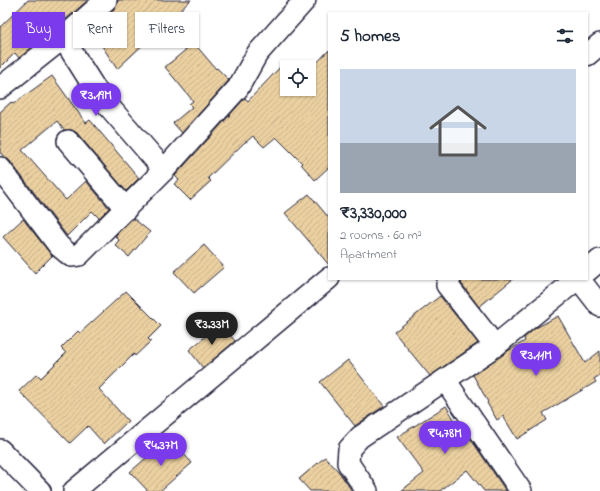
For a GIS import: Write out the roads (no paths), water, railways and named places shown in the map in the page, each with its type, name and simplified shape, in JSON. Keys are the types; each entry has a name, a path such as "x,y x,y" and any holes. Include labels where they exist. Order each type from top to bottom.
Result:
{"street":[{"path":"65,36 106,0"},
{"path":"0,168 59,246 71,256 79,255 164,170 238,88 257,54 305,0"},
{"path":"65,41 99,95 164,170"},
{"path":"588,54 600,44"},
{"path":"0,88 50,48"},
{"path":"68,141 126,209"},
{"path":"588,270 600,260"},
{"path":"74,491 328,279"},
{"path":"449,280 447,284 495,346"},
{"path":"367,491 348,463 349,449 360,437 495,346 577,280"},
{"path":"579,280 600,306"},
{"path":"445,380 521,491"},
{"path":"0,450 40,491"}]}
